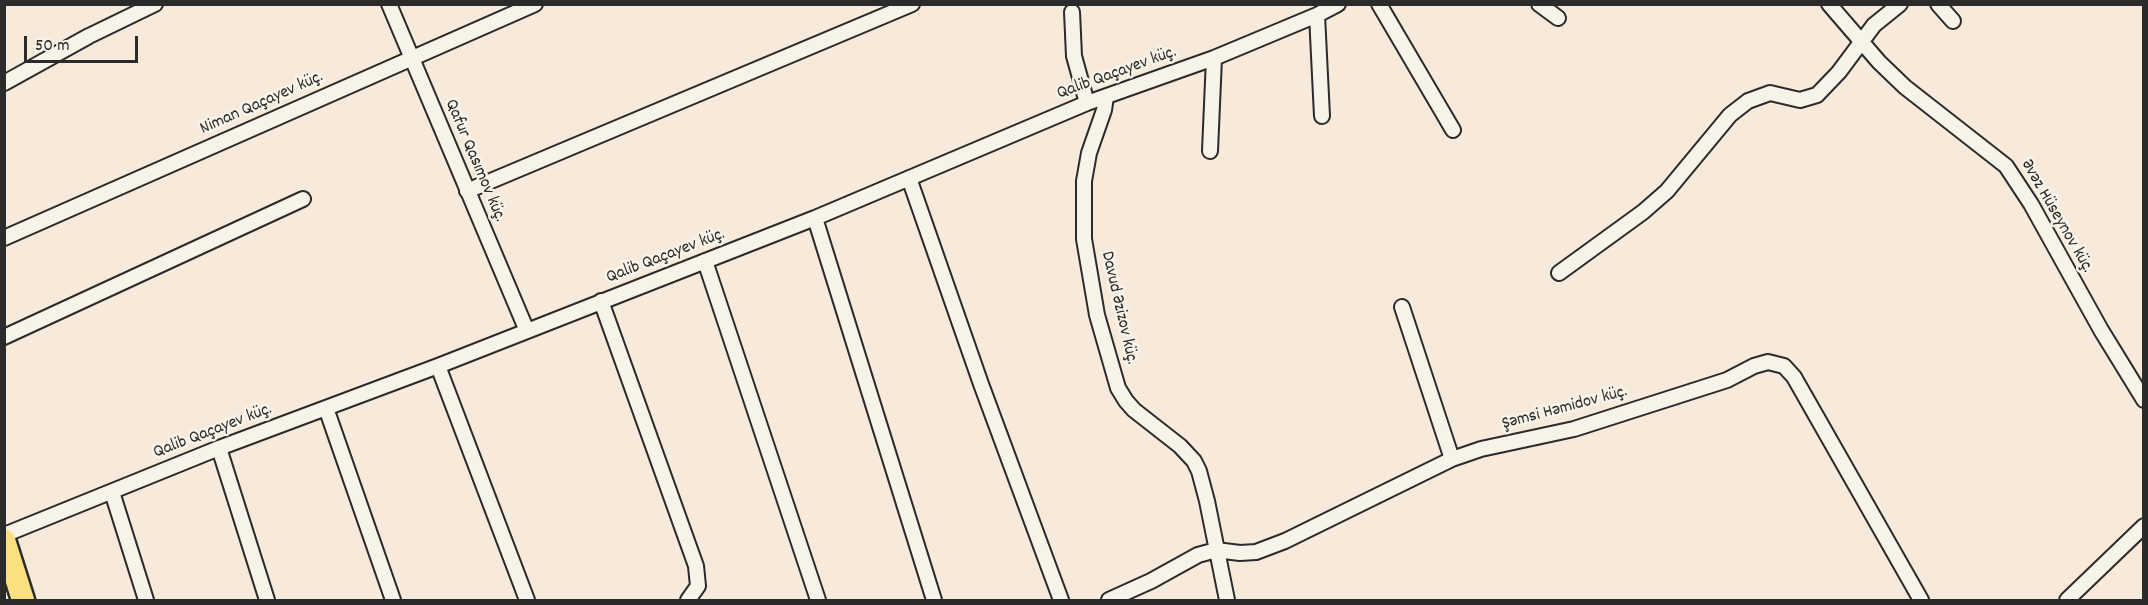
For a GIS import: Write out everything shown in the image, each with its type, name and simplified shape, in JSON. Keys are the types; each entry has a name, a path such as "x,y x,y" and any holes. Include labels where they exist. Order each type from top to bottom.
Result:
{"main road":[{"path":"4,540 8,568 23,600"}],"street":[{"path":"4,83 89,36 155,4"},
{"name":"Qafur Qasımov küç.","path":"388,4 527,331"},
{"name":"Niman Qaçayev küç.","path":"4,238 535,4"},
{"path":"467,191 912,4"},
{"name":"Qalib Qaçayev küç.","path":"4,535 219,448 438,366 815,218 1087,103 1214,58 1338,4"},
{"path":"1379,4 1453,130"},
{"path":"1539,4 1558,18"},
{"name":"Əvəz Hüseynov küç.","path":"1829,4 1860,41 1905,87 2006,166 2031,204 2073,282 2144,400"},
{"path":"1560,273 1643,212 1667,191 1712,135 1748,101 1770,93 1800,99 1817,95 1839,72 1874,25 1900,4"},
{"path":"1938,4 1953,21"},
{"path":"1072,12 1074,56 1087,103"},
{"path":"1317,15 1322,116"},
{"path":"1210,151 1214,58"},
{"name":"Davud Əzizov küç.","path":"1106,97 1104,110 1089,153 1084,181 1084,239 1097,315 1118,388 1134,410 1180,446 1194,461 1207,501 1227,600"},
{"path":"909,178 977,374 1061,600"},
{"path":"4,337 303,199"},
{"path":"815,218 934,600"},
{"path":"705,261 818,600"},
{"path":"601,301 696,566 698,585 688,600"},
{"path":"1402,307 1452,459"},
{"name":"Şəmsi Həmidov küç.","path":"1109,600 1151,581 1198,555 1216,550 1256,552 1285,541 1452,459 1481,449 1574,429 1727,380 1754,366 1768,362 1784,366 1794,376 1921,600"},
{"path":"438,366 527,600"},
{"path":"326,408 393,600"},
{"path":"219,448 267,600"},
{"path":"112,492 146,600"},
{"path":"2067,600 2144,526"}]}
